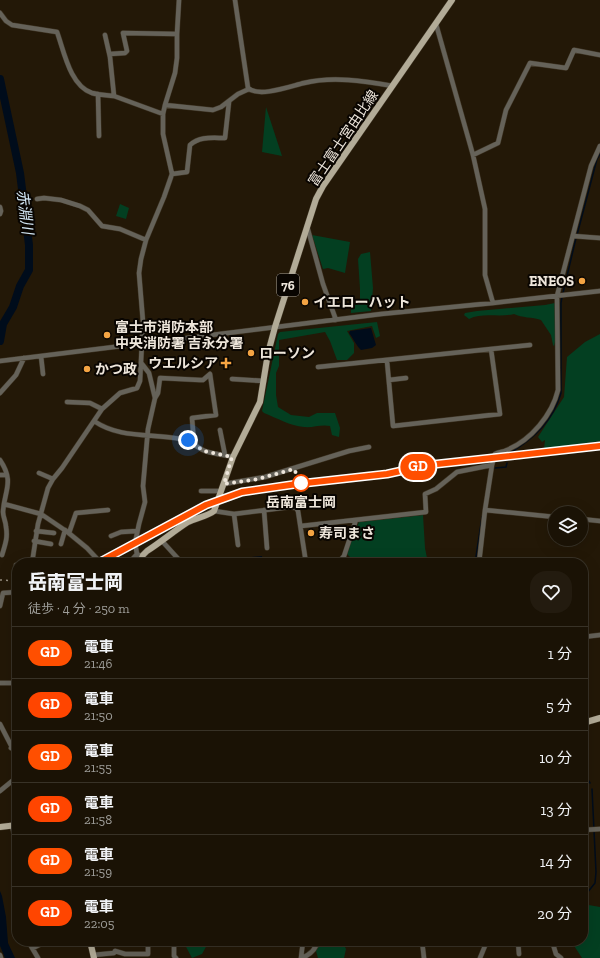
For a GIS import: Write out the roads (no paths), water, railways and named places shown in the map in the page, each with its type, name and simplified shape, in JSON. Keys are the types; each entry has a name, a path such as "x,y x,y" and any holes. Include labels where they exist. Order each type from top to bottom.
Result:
{"main road":[{"name":"富士富士宮由比線","path":"214,511 232,457 256,411 262,392 268,353 275,327 316,199 323,186 452,0"},
{"path":"140,555 187,523 214,511"},
{"path":"588,722 600,718"},
{"path":"0,826 12,825"},
{"path":"91,946 94,957"}],"street":[{"path":"32,558 36,531 48,488 53,479 102,409 120,393 136,388 140,381 143,322 139,273 140,259 172,174 163,134 163,114 175,73 179,0"},
{"path":"235,0 249,89"},
{"path":"0,13 6,21 12,25 56,32 68,66 75,79 83,89 91,93 114,96 163,114"},
{"path":"436,24 473,155 485,209 485,275 493,303"},
{"path":"110,54 125,53 127,51 123,33 177,34"},
{"path":"105,35 110,54 114,96"},
{"path":"473,155 498,143 506,110 530,63 566,68 574,50 600,55"},
{"path":"165,105 213,110 221,107 238,94 249,89 264,92 307,82 324,80 352,80 393,86"},
{"path":"98,94 99,136"},
{"path":"172,174 187,172 190,145 195,140 202,138 225,138 229,102"},
{"path":"479,558 484,510 495,454 506,451 529,438 555,402 558,390 557,296 591,166 600,146"},
{"path":"37,199 44,198 61,200 80,206 88,210 102,226 120,229 146,240"},
{"path":"0,207 0,214"},
{"path":"307,226 323,284 336,320"},
{"path":"573,236 600,238"},
{"path":"0,361 381,314 600,291"},
{"path":"318,367 388,361 530,345"},
{"path":"388,361 393,426 500,414 491,349"},
{"path":"41,356 43,374"},
{"path":"0,393 16,375 24,358"},
{"path":"142,364 149,373 155,398"},
{"path":"136,558 140,555 135,543 145,502 143,486 147,435 155,398 158,393 160,378 203,380 210,374 216,415 192,418 194,443"},
{"path":"389,380 406,378"},
{"path":"232,379 264,381"},
{"path":"67,402 90,403 102,409"},
{"path":"94,421 105,428 130,434 181,438 194,443 204,451 232,457"},
{"path":"220,430 224,455"},
{"path":"224,484 265,477 369,447"},
{"path":"0,460 7,475 8,488 4,504 7,541 2,555"},
{"path":"301,526 426,512 425,494 436,489 457,472 492,465"},
{"path":"40,473 53,479"},
{"path":"0,475 7,475"},
{"path":"201,491 221,491"},
{"path":"4,504 41,514 67,532 87,548 96,558"},
{"path":"214,511 234,514 294,507 298,511 305,558"},
{"path":"61,544 76,513 108,510"},
{"path":"264,510 268,548"},
{"path":"484,510 548,515"},
{"path":"234,514 238,545"},
{"path":"342,558 356,520"},
{"path":"588,520 600,521"},
{"path":"36,531 54,533"},
{"path":"111,536 121,532 137,531"},
{"path":"34,541 51,544"},
{"path":"162,541 177,558"},
{"path":"0,606 3,593 12,592"},
{"path":"588,639 600,636"},
{"path":"0,683 12,682"},
{"path":"0,724 11,748"},
{"path":"0,791 12,781"},
{"path":"37,946 33,948 38,958"},
{"path":"94,957 114,954 115,951 124,954 148,954 148,946"},
{"path":"174,946 174,956 176,958"},
{"path":"303,946 302,958 308,956 316,946"},
{"path":"423,946 424,958"},
{"path":"480,958 485,946"},
{"path":"518,946 519,954"},
{"path":"554,946 556,954 561,958"},
{"path":"94,957 111,956 114,958"}],"water":[{"path":"7,315 5,330 0,344 0,330"},
{"path":"371,328 376,345 372,348 361,350 349,333 350,331"},
{"path":"262,556 262,558 242,558"},
{"path":"0,891 6,917 8,943 15,958 5,958 0,946"}],"waterway":[{"name":"赤淵川","path":"0,79 20,173 29,245 29,270 20,286 13,307 3,324 0,341"},
{"path":"577,235 597,159 600,154"},
{"path":"563,293 576,238"},
{"path":"509,456 510,453 535,435 542,428 553,412 561,393 562,297"},
{"path":"495,468 506,467 507,463"},
{"path":"476,558 482,517"},
{"path":"588,892 595,883 596,872 592,789"}],"railway":[{"path":"107,558 206,505 242,492 387,474 428,465 600,446"},
{"path":"0,580 12,581"}],"train":[{"name":"GD","path":"108,558 206,505 242,492 387,474 428,465 494,459 600,446"}],"place":[{"name":"ENEOS","path":"582,281"},
{"name":"イエローハット","path":"305,302"},
{"name":"富士市消防本部 中央消防署 吉永分署","path":"107,335"},
{"name":"ローソン","path":"251,353"},
{"name":"ウエルシア","path":"226,363"},
{"name":"かつ政","path":"87,369"},
{"name":"岳南富士岡","path":"301,483"},
{"name":"寿司まさ","path":"311,533"}]}
